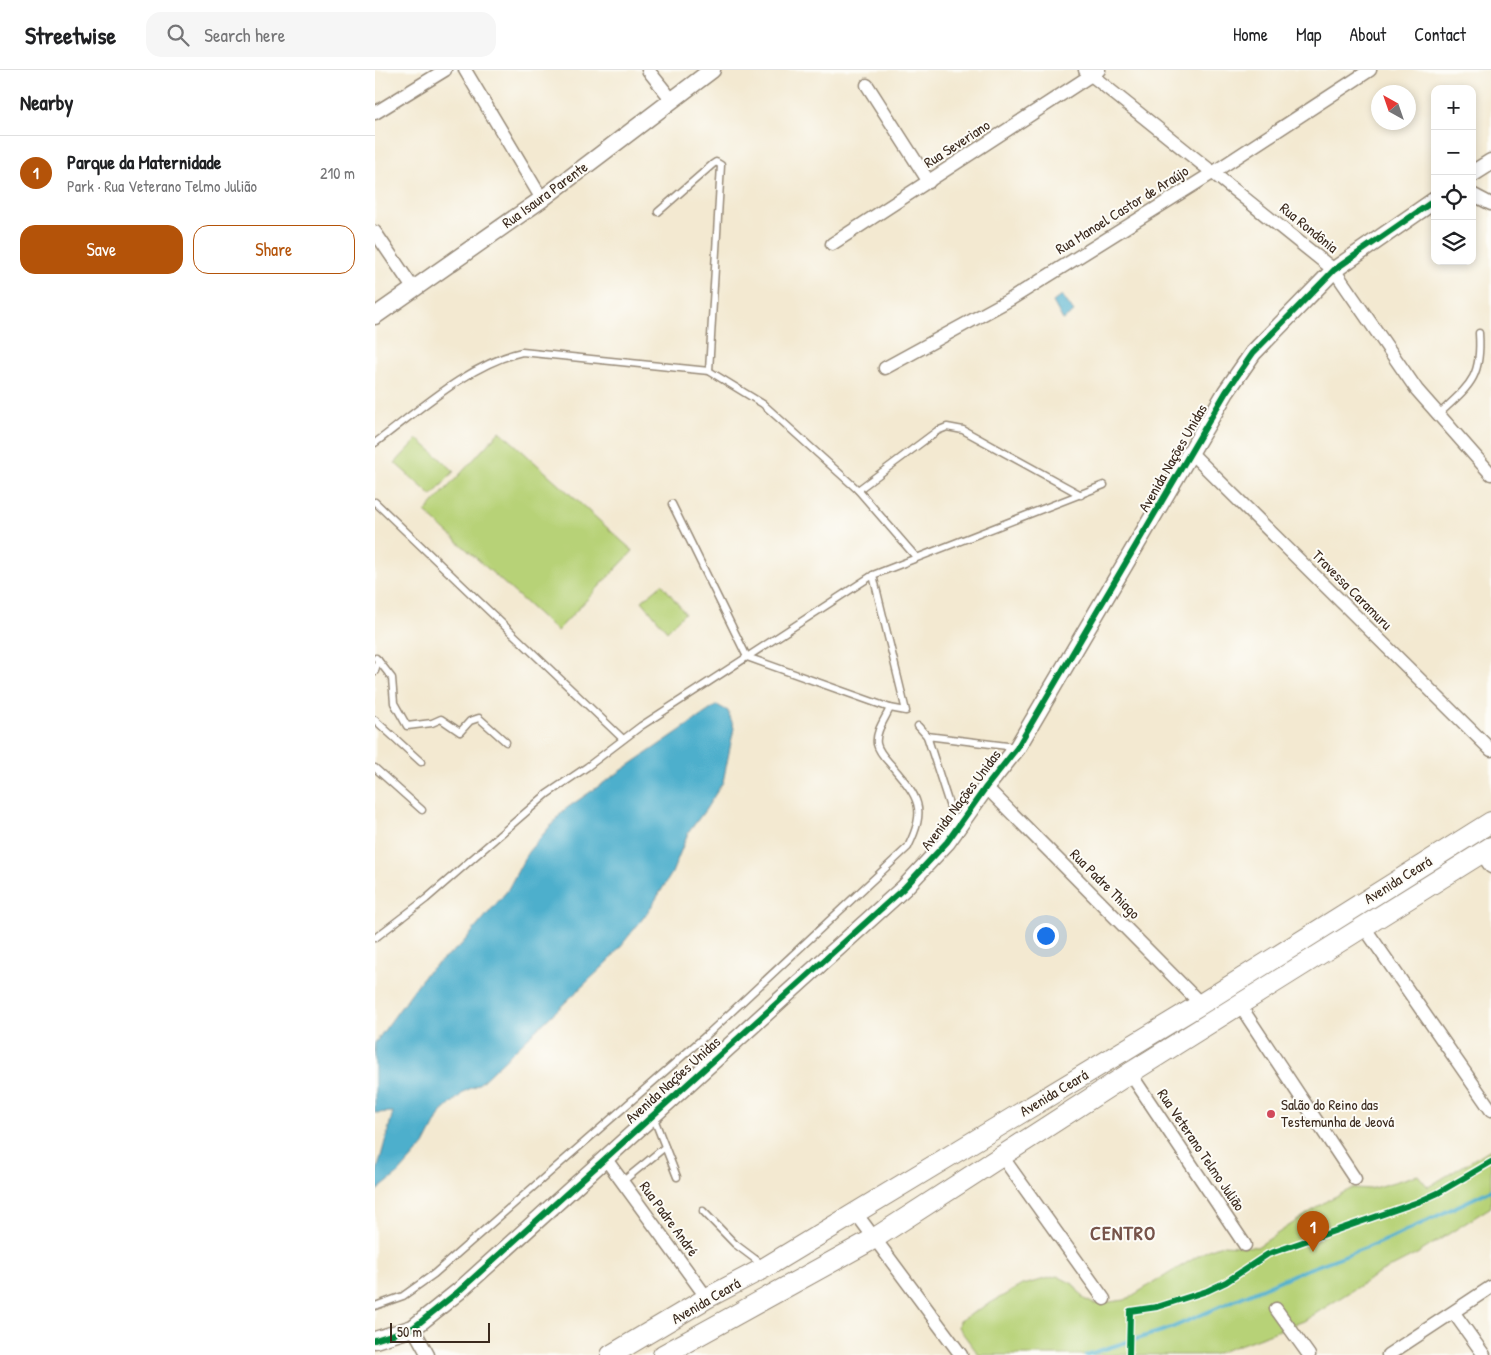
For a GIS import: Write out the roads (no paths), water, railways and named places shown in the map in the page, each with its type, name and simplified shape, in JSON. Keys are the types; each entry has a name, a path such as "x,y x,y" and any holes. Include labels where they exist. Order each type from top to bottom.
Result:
{"main road":[{"name":"Avenida Ceará","path":"611,1355 680,1316 707,1298 766,1267 1201,1004 1491,822"},
{"name":"Avenida Ceará","path":"662,1355 739,1315 875,1238 1001,1155 1239,1004 1488,856"},
{"path":"739,1315 765,1284 766,1267"},
{"path":"662,1355 663,1336 680,1316"}],"street":[{"path":"375,113 445,70"},
{"path":"465,70 542,199"},
{"path":"647,70 672,100"},
{"name":"Rua Isaura Parente","path":"375,316 542,199 712,70"},
{"name":"Rua Manoel Castor de Araújo","path":"885,368 1011,299 1213,172 1370,70"},
{"name":"Rua Rondônia","path":"1092,72 1334,270 1417,390 1491,474"},
{"name":"Rua Severiano","path":"832,244 929,182 1092,72"},
{"path":"867,85 929,182"},
{"path":"1476,171 1491,162"},
{"path":"1476,196 1491,204"},
{"name":"Avenida Nações Unidas","path":"375,1340 413,1328 459,1291 904,888 958,829 986,786 1017,748 1231,384 1253,353 1334,270 1431,203"},
{"path":"375,232 413,288"},
{"name":"Travessa Caramuru","path":"1191,453 1491,750"},
{"name":"Rua Padre Thiago","path":"986,786 1201,1004"},
{"path":"1365,928 1491,1110"},
{"path":"1239,1004 1355,1179"},
{"name":"Rua Veterano Telmo Julião","path":"1129,1073 1245,1244"},
{"path":"1001,1155 1104,1299"},
{"name":"Rua Padre André","path":"605,1158 707,1298"},
{"path":"855,1212 961,1355"},
{"path":"1388,1355 1491,1288"},
{"path":"1276,1309 1309,1355"},
{"path":"1454,1313 1484,1355"},
{"path":"413,1328 428,1355"}],"lane":[{"path":"657,212 713,164 716,162 721,165 709,371"},
{"path":"1439,414 1470,384 1475,376 1480,350 1479,333"},
{"path":"375,443 474,371 500,357 522,352 709,371 763,404 858,490 916,557"},
{"path":"858,490 937,431 947,427 963,430 1081,495"},
{"path":"375,938 426,899 547,794 623,739 873,575 1104,485"},
{"path":"375,502 623,739"},
{"path":"672,504 747,657 906,712 873,575"},
{"path":"375,671 376,659"},
{"path":"376,659 393,678 394,703 407,726 431,723 441,719 460,732 471,721 479,718 506,742"},
{"path":"375,1306 403,1296 433,1274 710,1032 907,847 919,825 919,805 902,778 881,753 877,743 879,732 890,708"},
{"path":"375,720 421,762"},
{"path":"918,726 927,736 958,829"},
{"path":"927,736 1017,748"},
{"path":"375,768 422,810"},
{"path":"653,1115 677,1177"},
{"path":"622,1182 665,1146"},
{"path":"703,1211 735,1244 766,1267"}],"water":[{"path":"1062,295 1074,312 1063,320 1053,302"},
{"path":"717,705 728,711 734,728 723,782 688,833 672,873 648,912 608,962 478,1085 465,1091 440,1114 424,1145 399,1173 375,1192 377,1171 393,1112 375,1113 375,1043 426,973 461,945 507,891 528,852 564,810"}],"waterway":[{"path":"1086,1355 1171,1328 1295,1274 1389,1239 1491,1190"}],"place":[{"name":"Salão do Reino das Testemunha de Jeová","path":"1271,1114"},
{"name":"Parque da Maternidade","path":"1313,1252"}],"district":[{"name":"CENTRO","path":"1123,1233"}]}
